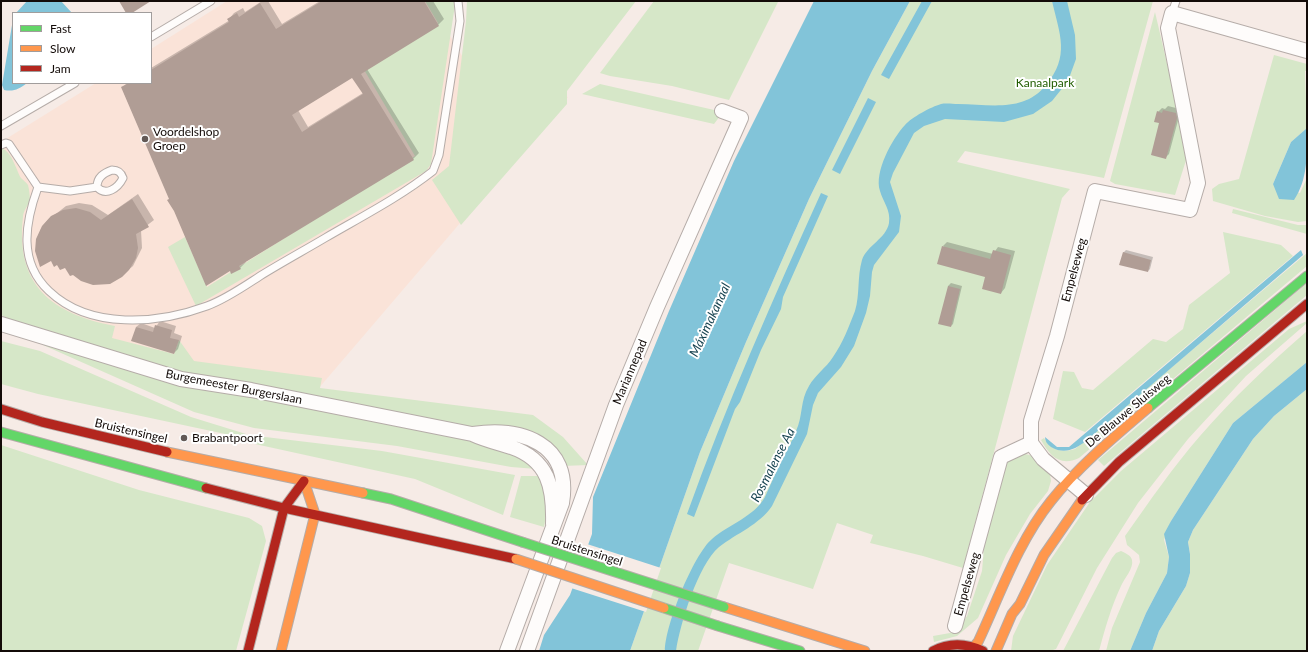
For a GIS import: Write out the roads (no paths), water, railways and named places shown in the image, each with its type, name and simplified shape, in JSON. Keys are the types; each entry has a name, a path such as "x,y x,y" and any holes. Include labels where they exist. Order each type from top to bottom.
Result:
{"main road":[{"name":"De Blauwe Sluisweg","path":"978,650 1022,546 1050,502 1068,481 1103,446 1307,276"},
{"path":"996,651 1012,614 1020,604 1044,555 1069,517 1086,495 1119,462 1307,304"},
{"name":"Bruistensingel","path":"1,409 42,422 212,463 391,499 724,608 863,650 873,651"},
{"path":"1,432 153,475 284,508 516,560 718,626 800,651"},
{"path":"248,651 284,508 304,481"},
{"path":"281,651 315,514 304,481"},
{"name":"De Blauwe Sluisweg","path":"962,644 974,634 989,601 1001,594"},
{"path":"1004,651 1018,618 1020,604"},
{"path":"933,651 945,646 962,644 978,650"}],"street":[{"path":"1174,7 1307,51"},
{"name":"Empelseweg","path":"955,626 1001,456 1031,443 1031,421 1057,336 1095,190 1190,210 1198,183 1168,28 1174,7"},
{"name":"Mariannepad","path":"528,651 616,406 657,307 741,118 722,111"},
{"name":"Burgemeester Burgerslaan","path":"1,324 180,379 252,390 472,434 490,432 522,435 538,442 551,454 560,470 563,489 562,503 507,651"},
{"path":"1031,443 1043,459 1086,495"}],"lane":[{"path":"152,36 211,1"},
{"path":"38,188 28,217 26,241 30,258 37,275 45,287 54,296 76,309 94,316 128,320 180,315 208,306 234,293 433,171 439,155 460,21 458,1"},
{"path":"1,126 72,84"},
{"path":"1,145 6,143 9,144 38,188"},
{"path":"38,188 70,191 97,187"}],"water":[{"path":"27,1 61,1 71,12 17,12"},
{"name":"Máximakanaal","path":"814,1 910,1 872,71 809,199 746,342 700,452 630,651 539,651 544,635 570,595 592,534 593,497 669,311 734,161"},
{"path":"922,1 932,1 889,79 881,75"},
{"path":"1052,1 1067,1 1075,35 1076,59 1068,81 1052,101 1033,114 1004,122 945,119 924,126 914,133 893,173 890,182 901,216 899,232 874,265 866,313 854,346 841,367 818,393 813,405 807,434 772,506 761,518 719,547 711,556 697,581 691,596 681,626 676,651 665,651 666,640 675,609 681,592 697,560 712,539 748,515 765,497 798,426 806,391 814,378 833,357 846,334 857,305 862,260 868,250 887,229 889,223 889,214 881,195 879,183 882,165 890,147 900,131 912,119 941,104 1005,105 1027,100 1037,94 1046,85 1053,74 1061,55 1060,35"},
{"path":"12,25 12,84 26,84 16,90 11,91 4,90 2,85"},
{"path":"868,98 876,102 840,174 832,170"},
{"path":"1307,128 1306,166 1299,192 1294,200 1279,199 1273,184 1291,142"},
{"path":"821,193 828,196 783,297 781,309 761,350 740,402 735,409 694,517 687,514 702,473 768,312"},
{"path":"1301,250 1303,255 1086,441 1074,449 1065,451 1061,451 1047,444 1045,437 1057,447 1069,447"},
{"path":"1307,362 1307,389 1274,416 1253,439 1193,530 1188,542 1190,554 1190,573 1186,586 1159,631 1152,651 1130,651 1146,613 1167,573 1169,557 1164,534 1171,521 1233,423"}],"place":[{"name":"Voordelshop Groep","path":"145,139"},
{"name":"Brabantpoort","path":"184,438"}],"park label":[{"name":"Kanaalpark","path":"1045,83"}],"water label":[{"name":"Rosmalense Aa","path":"773,465"}]}
